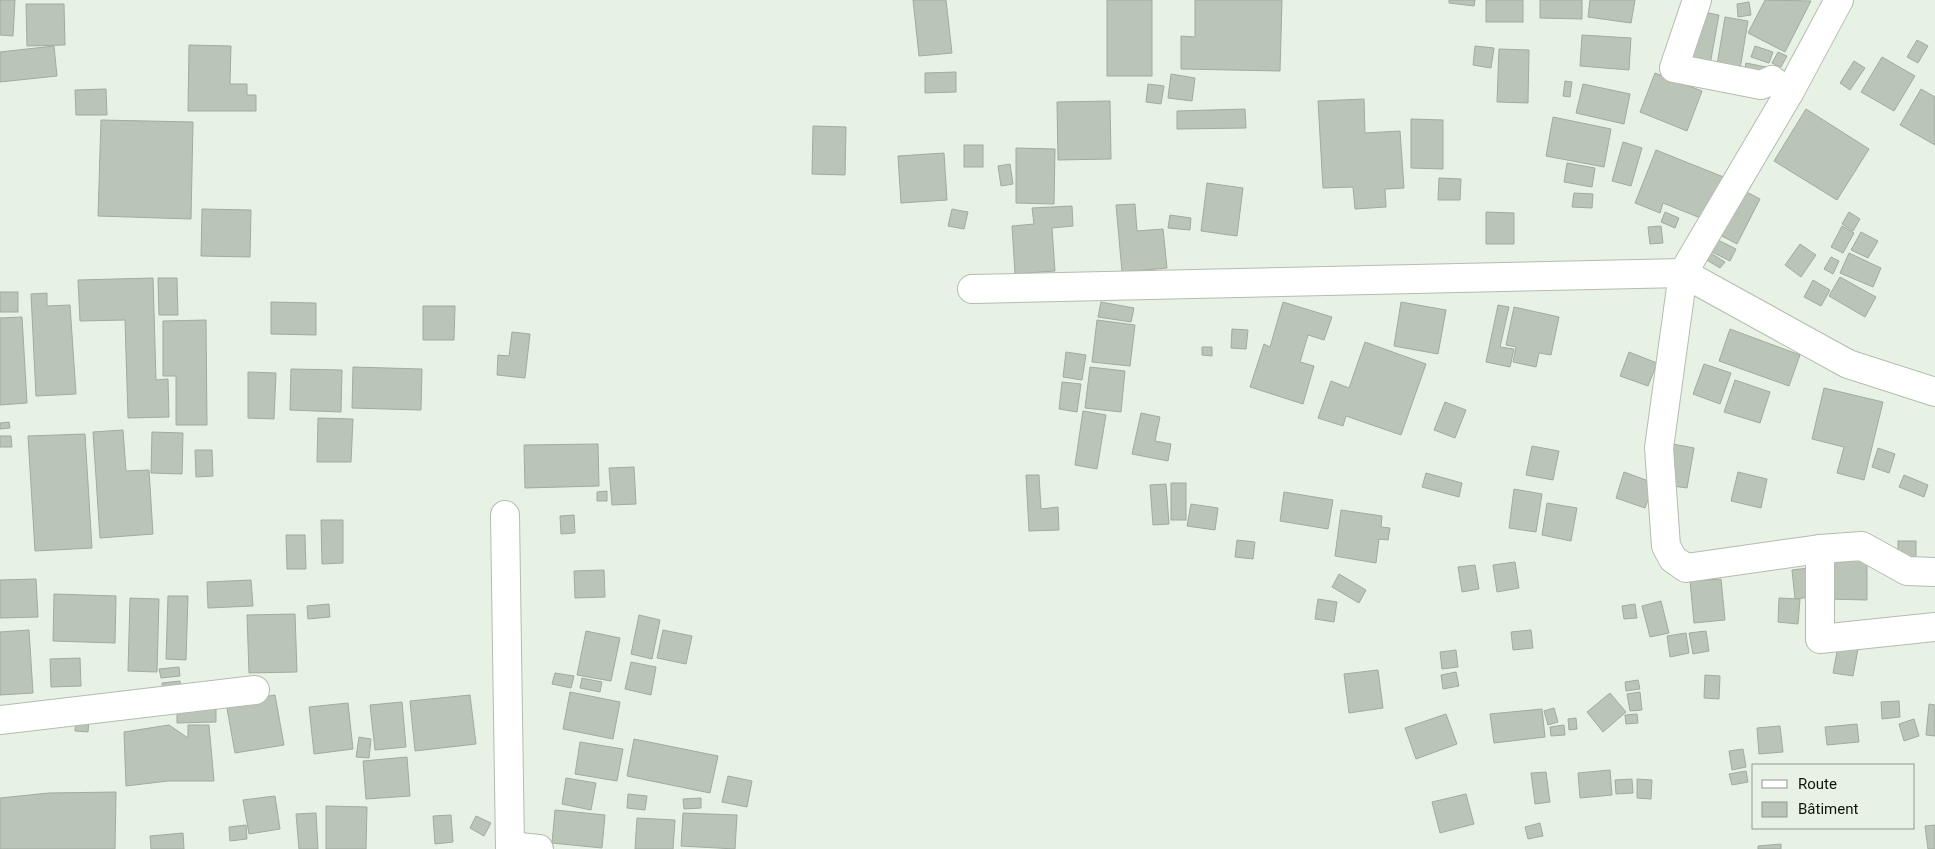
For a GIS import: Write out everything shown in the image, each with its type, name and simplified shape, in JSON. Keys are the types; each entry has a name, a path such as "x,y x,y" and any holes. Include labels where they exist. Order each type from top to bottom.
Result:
{"street":[{"path":"1697,0 1674,68 1761,85 1772,80 1789,93"},
{"path":"1839,0 1789,93 1683,273 1659,448 1666,546 1673,559 1686,568 1820,549 1862,546 1907,572 1935,572"},
{"path":"972,289 1683,273 1848,364 1935,392"},
{"path":"505,515 510,848 539,849"},
{"path":"1820,549 1820,639 1935,627"},
{"path":"0,720 255,690"}],"building":[{"path":"0,0 15,0 13,36 0,35"},
{"path":"913,0 946,0 952,53 919,56"},
{"path":"1107,0 1152,0 1152,76 1107,76"},
{"path":"1195,0 1282,0 1280,71 1181,69 1181,36 1195,37"},
{"path":"1449,0 1475,0 1474,6 1449,3"},
{"path":"1486,0 1523,0 1523,22 1486,22"},
{"path":"1540,0 1582,0 1582,19 1540,18"},
{"path":"1590,0 1635,0 1631,23 1588,17"},
{"path":"1765,0 1811,1 1785,52 1748,33"},
{"path":"1749,2 1751,15 1738,17 1737,4"},
{"path":"26,4 64,4 65,45 27,46"},
{"path":"1698,11 1719,15 1709,70 1688,65"},
{"path":"1725,17 1748,21 1739,75 1716,71"},
{"path":"1582,35 1631,38 1629,70 1580,66"},
{"path":"1917,40 1928,46 1918,63 1907,57"},
{"path":"189,45 231,46 230,84 247,84 247,95 256,95 256,111 188,111"},
{"path":"54,46 57,76 0,82 0,52"},
{"path":"1475,46 1494,48 1491,68 1473,65"},
{"path":"1755,46 1773,52 1769,63 1751,57"},
{"path":"1499,49 1529,50 1528,103 1497,102"},
{"path":"1778,52 1787,56 1781,67 1772,63"},
{"path":"1882,57 1915,76 1894,111 1861,92"},
{"path":"1854,61 1865,68 1850,90 1840,83"},
{"path":"1746,63 1766,67 1762,81 1743,77"},
{"path":"956,72 956,92 925,93 925,73"},
{"path":"1655,73 1702,91 1687,131 1640,112"},
{"path":"1171,74 1195,78 1192,101 1168,98"},
{"path":"1565,81 1572,82 1570,97 1563,96"},
{"path":"1148,84 1164,86 1161,104 1146,102"},
{"path":"1583,84 1630,94 1624,124 1576,113"},
{"path":"106,89 107,115 76,115 75,90"},
{"path":"1921,89 1935,97 1935,145 1900,125"},
{"path":"1364,99 1365,133 1400,131 1404,188 1385,189 1386,207 1355,209 1353,187 1323,188 1318,101"},
{"path":"1110,101 1111,159 1058,160 1057,102"},
{"path":"1245,109 1246,128 1177,129 1177,111"},
{"path":"1806,109 1869,149 1837,200 1774,161"},
{"path":"1553,117 1611,129 1604,167 1546,156"},
{"path":"1411,119 1443,120 1443,169 1411,168"},
{"path":"101,120 193,122 191,219 98,216"},
{"path":"813,126 846,127 845,175 812,174"},
{"path":"1623,142 1642,148 1631,186 1612,181"},
{"path":"964,145 983,145 983,167 964,167"},
{"path":"1016,148 1055,149 1054,204 1016,203"},
{"path":"1656,150 1726,178 1708,221 1663,203 1660,213 1635,203"},
{"path":"944,153 947,200 901,203 898,156"},
{"path":"1567,163 1595,168 1592,187 1564,182"},
{"path":"1010,164 1013,184 1001,186 998,166"},
{"path":"1439,178 1461,179 1460,200 1438,200"},
{"path":"1207,183 1243,188 1237,236 1201,231"},
{"path":"1737,187 1760,199 1737,244 1714,232"},
{"path":"1574,193 1593,194 1592,208 1572,207"},
{"path":"1135,204 1137,231 1163,229 1167,268 1122,272 1116,205"},
{"path":"1072,206 1073,226 1052,228 1055,271 1015,274 1012,226 1034,224 1032,208"},
{"path":"202,209 251,210 250,257 201,256"},
{"path":"952,209 968,212 964,229 948,226"},
{"path":"1486,212 1514,213 1514,244 1486,244"},
{"path":"1665,212 1679,218 1675,228 1661,222"},
{"path":"1849,212 1860,219 1853,231 1842,224"},
{"path":"1170,215 1191,218 1190,230 1168,228"},
{"path":"1661,226 1663,243 1650,244 1648,227"},
{"path":"1842,226 1854,233 1843,253 1831,247"},
{"path":"1861,232 1878,241 1868,258 1851,250"},
{"path":"1710,236 1736,249 1730,261 1704,248"},
{"path":"1800,244 1816,255 1801,277 1785,265"},
{"path":"1709,252 1725,262 1720,268 1705,259"},
{"path":"1849,253 1881,268 1873,287 1840,273"},
{"path":"1831,257 1839,261 1833,274 1824,269"},
{"path":"1840,277 1876,297 1865,317 1829,296"},
{"path":"153,278 156,380 168,379 169,417 128,418 125,320 80,321 78,280"},
{"path":"158,278 177,278 178,315 159,315"},
{"path":"1813,280 1830,290 1821,306 1804,297"},
{"path":"0,292 18,292 18,312 0,312"},
{"path":"47,293 47,306 70,305 76,394 36,396 31,294"},
{"path":"271,302 316,303 316,335 271,334"},
{"path":"1101,302 1134,308 1131,322 1098,317"},
{"path":"1283,302 1332,317 1324,340 1308,335 1300,362 1314,366 1303,404 1250,387 1264,344 1270,347"},
{"path":"1401,302 1446,310 1438,354 1394,346"},
{"path":"1498,305 1509,307 1500,347 1514,349 1510,367 1486,362"},
{"path":"423,306 455,306 454,340 423,340"},
{"path":"1514,307 1559,317 1551,355 1539,353 1536,367 1513,362 1516,347 1506,345"},
{"path":"22,317 27,403 0,405 0,318"},
{"path":"206,320 207,425 176,425 176,376 163,376 163,321"},
{"path":"1097,320 1135,325 1130,366 1092,362"},
{"path":"1232,329 1248,330 1246,349 1231,348"},
{"path":"1730,329 1800,355 1789,386 1719,361"},
{"path":"512,332 530,334 525,378 497,375 498,355 509,356"},
{"path":"1365,342 1426,364 1401,435 1346,416 1343,426 1318,418 1331,381 1349,388"},
{"path":"1202,347 1212,347 1212,356 1202,355"},
{"path":"1066,352 1086,355 1082,380 1063,377"},
{"path":"1629,352 1657,363 1648,386 1620,376"},
{"path":"1704,364 1731,373 1720,404 1693,394"},
{"path":"353,367 422,369 421,410 352,408"},
{"path":"1090,367 1125,371 1121,412 1085,408"},
{"path":"291,369 342,370 341,412 290,410"},
{"path":"248,372 276,373 274,419 248,418"},
{"path":"1735,380 1770,392 1760,423 1724,412"},
{"path":"1062,382 1081,384 1077,412 1059,409"},
{"path":"1824,388 1883,402 1864,480 1837,473 1844,447 1812,439"},
{"path":"1445,402 1466,410 1455,438 1434,430"},
{"path":"1083,411 1106,415 1097,469 1075,465"},
{"path":"1141,413 1160,417 1155,441 1171,444 1168,461 1132,454"},
{"path":"318,418 353,419 351,462 317,462"},
{"path":"9,422 10,428 0,429 0,423"},
{"path":"123,430 126,471 149,470 153,534 100,538 93,432"},
{"path":"152,432 183,433 182,474 151,473"},
{"path":"85,434 92,548 35,551 28,436"},
{"path":"0,436 11,436 12,447 0,447"},
{"path":"598,444 599,486 525,488 524,445"},
{"path":"1673,444 1694,448 1687,488 1666,485"},
{"path":"1532,446 1559,451 1553,480 1526,475"},
{"path":"1878,448 1895,454 1889,473 1872,467"},
{"path":"195,450 212,450 213,476 196,477"},
{"path":"634,467 636,504 612,505 609,468"},
{"path":"1624,472 1654,483 1645,508 1616,498"},
{"path":"1738,472 1767,479 1761,508 1731,501"},
{"path":"1426,473 1462,483 1459,497 1422,487"},
{"path":"1026,475 1039,475 1041,509 1058,507 1059,530 1029,531"},
{"path":"1904,475 1928,485 1924,497 1899,487"},
{"path":"1171,483 1186,483 1186,520 1171,520"},
{"path":"1166,484 1169,524 1153,525 1150,485"},
{"path":"1514,489 1542,494 1536,532 1509,528"},
{"path":"607,491 607,501 597,501 597,492"},
{"path":"1284,492 1333,500 1328,529 1280,521"},
{"path":"1547,503 1577,508 1571,541 1542,535"},
{"path":"1191,504 1218,508 1215,530 1187,526"},
{"path":"1341,510 1382,516 1381,527 1390,528 1388,540 1379,539 1376,563 1335,556"},
{"path":"574,515 575,533 561,534 560,516"},
{"path":"321,520 343,520 343,563 322,564"},
{"path":"286,535 305,535 306,569 287,569"},
{"path":"1237,540 1255,542 1253,559 1235,557"},
{"path":"1898,541 1916,541 1916,563 1898,563"},
{"path":"1828,554 1867,555 1867,600 1827,599"},
{"path":"1515,562 1519,588 1497,592 1493,565"},
{"path":"1475,565 1479,589 1462,592 1458,567"},
{"path":"1809,568 1812,597 1795,599 1792,570"},
{"path":"604,570 605,597 575,598 574,571"},
{"path":"1339,574 1366,590 1359,603 1332,587"},
{"path":"36,579 38,617 0,618 0,580"},
{"path":"1721,579 1725,620 1694,623 1690,581"},
{"path":"251,580 253,606 208,608 207,582"},
{"path":"54,594 116,596 115,643 53,641"},
{"path":"168,596 188,596 186,660 166,659"},
{"path":"130,598 159,599 157,672 128,671"},
{"path":"1779,598 1800,599 1798,624 1778,622"},
{"path":"1318,599 1337,602 1334,622 1315,619"},
{"path":"1661,601 1669,633 1650,637 1642,606"},
{"path":"329,604 330,617 308,619 307,606"},
{"path":"1635,604 1637,618 1624,619 1622,606"},
{"path":"295,614 297,672 249,673 247,615"},
{"path":"639,615 660,620 652,659 631,654"},
{"path":"29,630 33,693 0,695 0,632"},
{"path":"663,630 692,636 686,664 657,658"},
{"path":"1531,630 1533,648 1513,650 1511,632"},
{"path":"586,631 620,638 611,681 577,675"},
{"path":"1706,631 1709,651 1693,654 1689,633"},
{"path":"1686,633 1689,653 1670,657 1667,636"},
{"path":"1839,641 1859,644 1853,676 1833,673"},
{"path":"1456,650 1458,667 1442,669 1440,652"},
{"path":"80,658 81,686 51,687 50,659"},
{"path":"631,662 656,667 651,695 625,689"},
{"path":"179,667 180,676 161,678 159,669"},
{"path":"1378,670 1383,708 1349,713 1344,674"},
{"path":"1456,672 1459,686 1443,689 1441,675"},
{"path":"555,673 574,676 571,688 552,684"},
{"path":"1705,675 1720,676 1719,699 1704,698"},
{"path":"582,678 602,682 600,692 580,688"},
{"path":"1638,680 1640,689 1626,691 1625,682"},
{"path":"180,681 181,689 163,692 162,683"},
{"path":"570,692 620,702 613,739 563,729"},
{"path":"1640,692 1642,710 1630,711 1627,694"},
{"path":"1610,693 1626,712 1603,732 1587,712"},
{"path":"275,695 284,745 235,753 226,703"},
{"path":"470,695 476,744 415,751 410,701"},
{"path":"1899,701 1900,717 1882,719 1881,702"},
{"path":"402,702 406,747 375,750 370,705"},
{"path":"348,703 353,749 314,754 309,707"},
{"path":"1929,704 1935,705 1935,736 1926,735"},
{"path":"177,706 216,706 216,722 177,723"},
{"path":"1554,708 1558,722 1548,725 1544,711"},
{"path":"1542,709 1545,737 1494,743 1490,714"},
{"path":"1446,714 1457,744 1416,759 1405,728"},
{"path":"1637,714 1638,723 1626,724 1625,715"},
{"path":"76,718 89,719 88,732 75,731"},
{"path":"1576,718 1577,729 1569,730 1568,719"},
{"path":"1914,719 1919,736 1904,741 1899,724"},
{"path":"1857,724 1859,742 1827,745 1825,727"},
{"path":"169,725 188,738 188,725 209,725 214,781 168,781 126,786 124,732"},
{"path":"1564,725 1565,735 1551,736 1550,727"},
{"path":"1780,726 1783,752 1759,754 1757,728"},
{"path":"359,737 371,739 369,758 356,757"},
{"path":"634,739 718,756 710,793 627,776"},
{"path":"580,742 623,749 617,781 575,774"},
{"path":"1743,749 1746,767 1732,770 1729,751"},
{"path":"407,757 410,796 366,799 363,761"},
{"path":"1610,770 1612,795 1580,798 1578,773"},
{"path":"1746,771 1748,782 1732,785 1729,774"},
{"path":"1546,772 1550,802 1535,804 1531,773"},
{"path":"728,776 752,781 747,807 722,802"},
{"path":"566,778 596,783 591,810 562,804"},
{"path":"1632,779 1633,793 1616,794 1615,780"},
{"path":"1637,779 1652,780 1651,799 1637,798"},
{"path":"116,792 115,849 0,849 0,798 49,793"},
{"path":"628,794 647,796 645,810 627,808"},
{"path":"1466,794 1474,824 1440,833 1432,802"},
{"path":"275,796 280,829 249,834 243,800"},
{"path":"701,798 701,808 684,809 683,799"},
{"path":"326,806 367,807 366,849 326,849"},
{"path":"555,810 605,815 602,848 552,843"},
{"path":"316,813 318,849 299,849 296,814"},
{"path":"683,813 737,815 735,849 681,846"},
{"path":"451,815 453,842 435,844 433,816"},
{"path":"476,816 491,823 484,836 470,828"},
{"path":"637,818 675,820 673,849 635,849"},
{"path":"1540,823 1543,836 1528,839 1525,827"},
{"path":"246,825 247,839 230,841 229,827"},
{"path":"1935,825 1935,849 1928,849 1925,826"},
{"path":"183,833 184,849 151,849 150,836"},
{"path":"1781,844 1781,849 1758,849 1758,846"}]}
